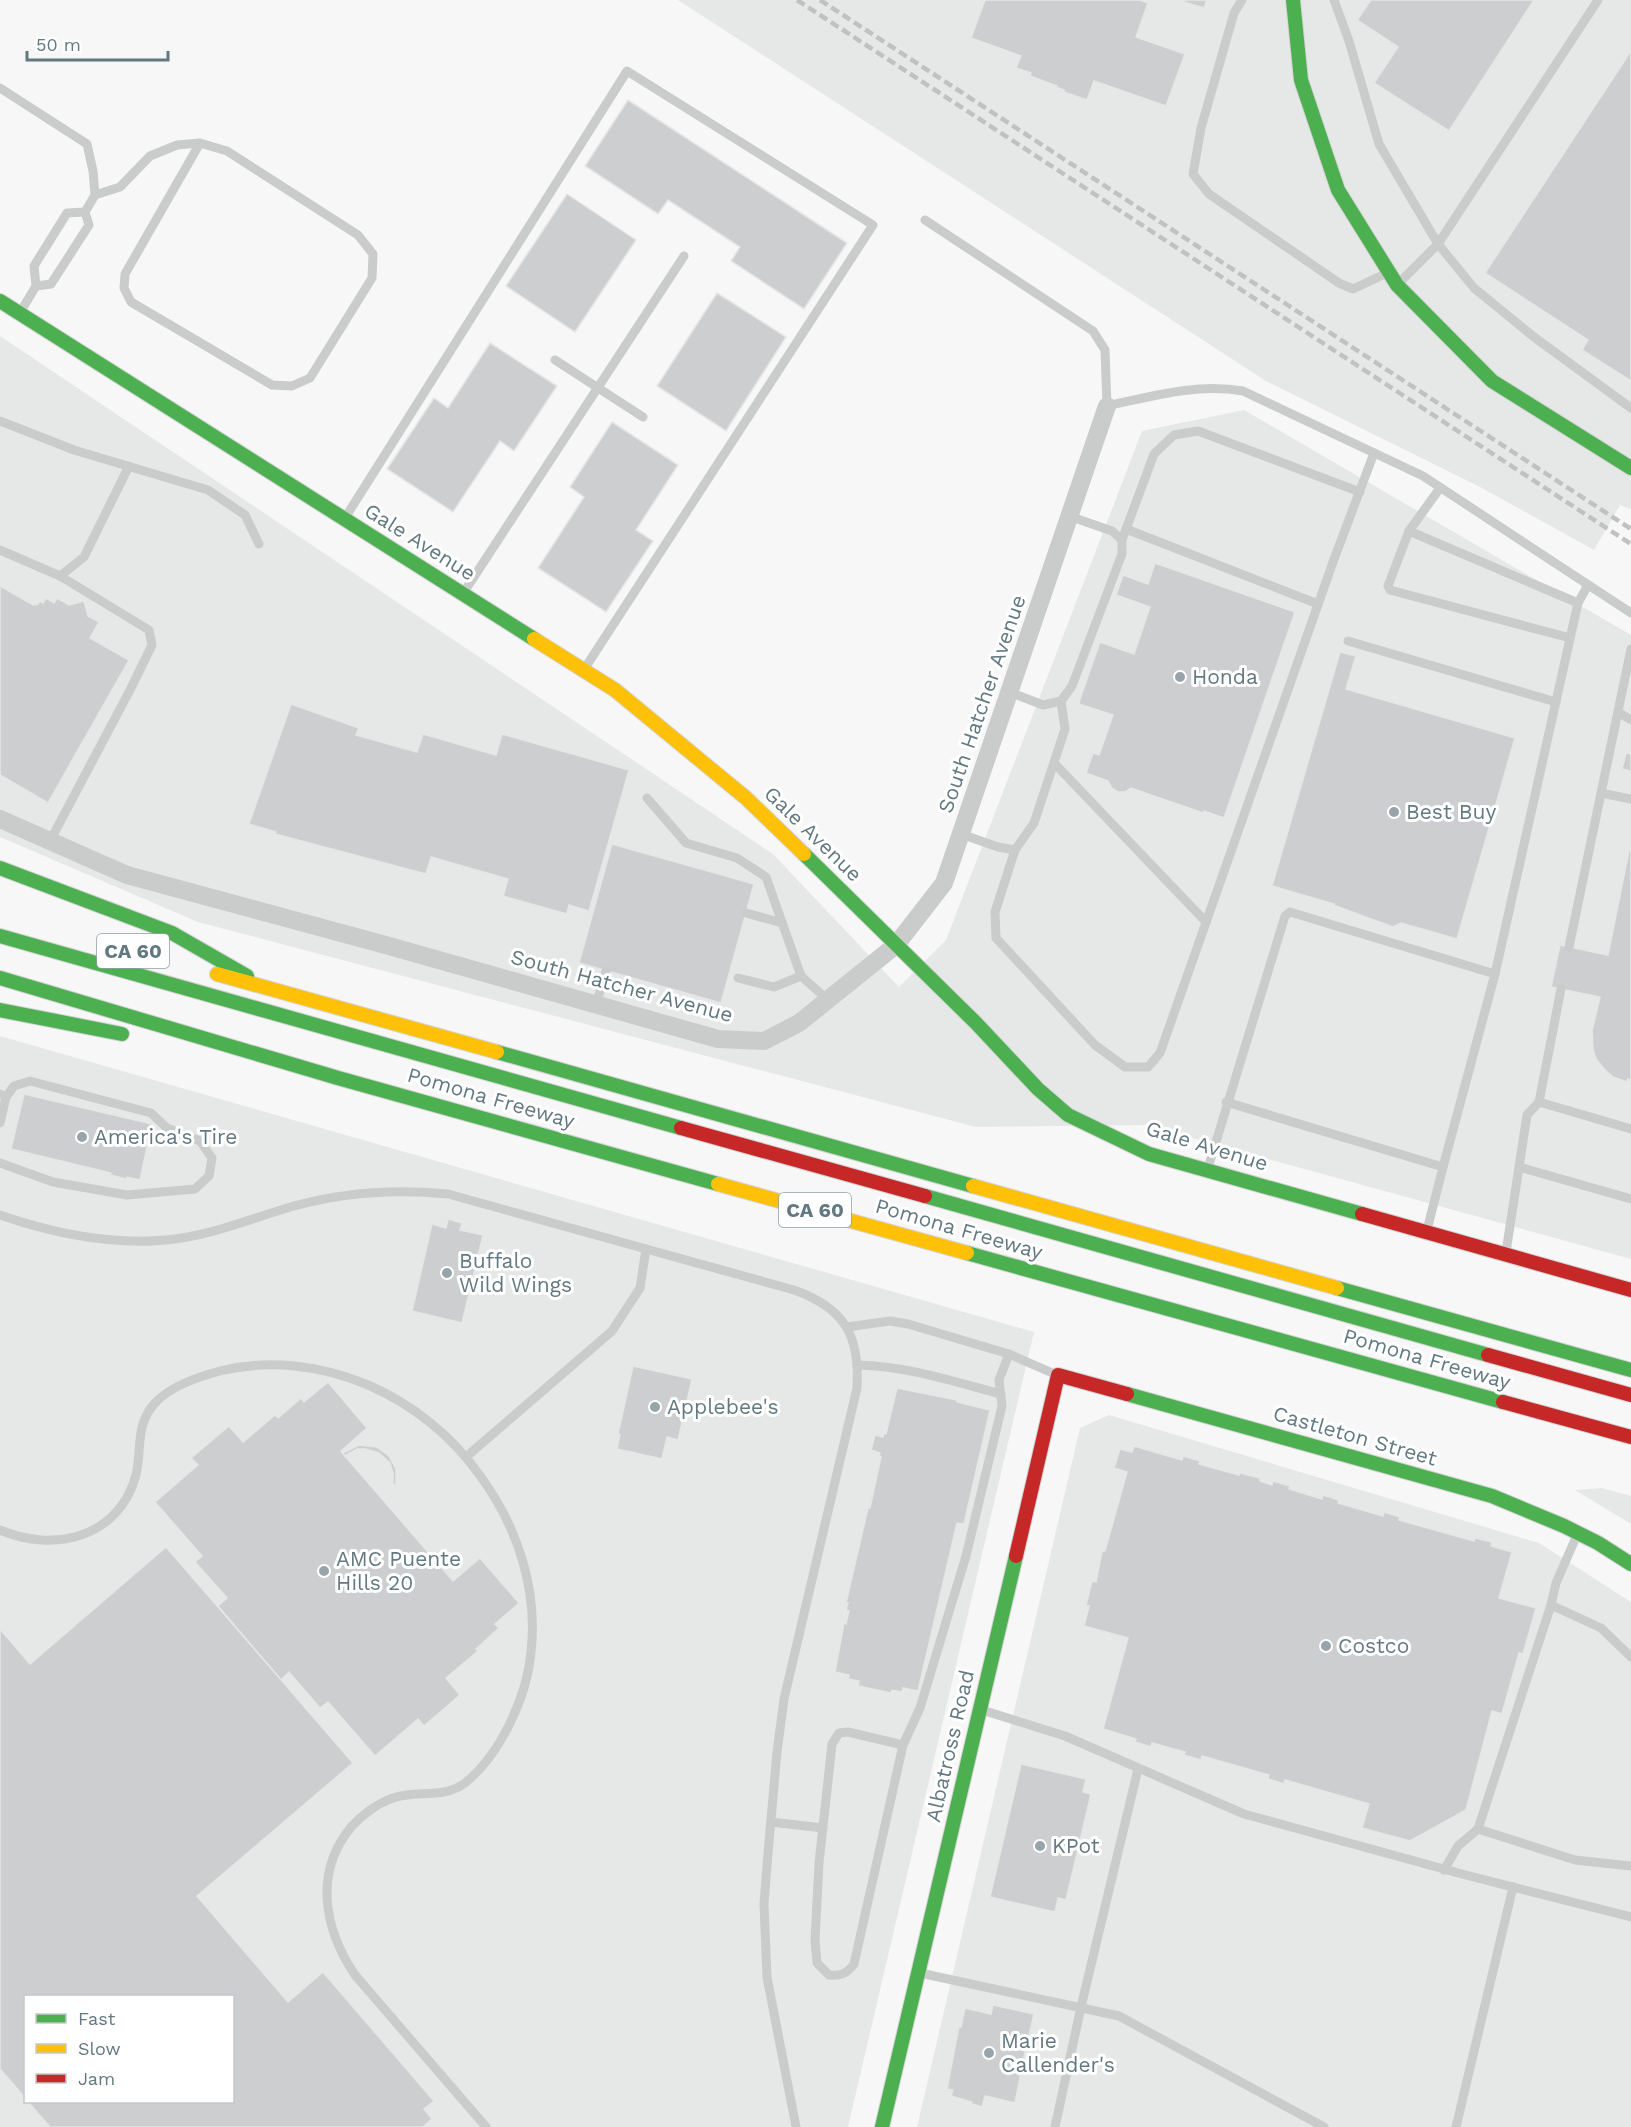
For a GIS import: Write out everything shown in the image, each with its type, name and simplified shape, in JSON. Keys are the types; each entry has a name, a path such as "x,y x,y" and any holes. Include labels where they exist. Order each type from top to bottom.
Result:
{"main road":[{"path":"1293,0 1301,80 1338,190 1397,285 1492,381 1631,468"},
{"name":"Gale Avenue","path":"0,301 615,690 746,798 976,1023 1038,1089 1068,1115 1149,1154 1631,1290"},
{"path":"0,868 172,933 267,987"},
{"path":"0,936 1631,1395"},
{"name":"CA 60","path":"200,969 1631,1370"},
{"name":"Pomona Freeway","path":"0,978 338,1078 1631,1437"},
{"path":"0,1010 140,1038"},
{"path":"187,1047 338,1078"},
{"path":"341,1047 780,1170"},
{"path":"1014,1236 1631,1408"},
{"name":"Castleton Street","path":"1058,1375 1492,1496 1534,1511 1631,1564"},
{"name":"Albatross Road","path":"882,2127 1058,1375"}],"street":[{"name":"South Hatcher Avenue","path":"0,819 127,875 718,1040 764,1041 799,1023 896,945 944,883 1107,406"}],"lane":[{"path":"1242,0 1234,13 1208,105 1193,174 1209,194 1339,283 1353,289 1389,272"},
{"path":"1334,0 1349,41 1379,144 1438,244 1474,288 1534,337 1631,408"},
{"path":"1397,285 1438,244 1598,0"},
{"path":"344,519 627,71 864,219 873,225 584,670"},
{"path":"0,88 87,144 93,171 95,195 85,212 89,225 51,284 36,286"},
{"path":"95,195 120,187 150,156 177,146 200,143 227,151 358,235 373,254 372,278 310,378 292,387 272,385 131,302 124,288 125,274 200,143"},
{"path":"20,314 36,286 34,266 67,213 85,212"},
{"path":"925,220 1093,332 1105,350 1107,406 1193,388 1222,387 1243,391 1423,476 1631,613"},
{"path":"462,594 684,256"},
{"path":"555,360 643,417"},
{"path":"0,421 74,450 208,490 245,514 259,544"},
{"path":"1009,692 1043,705 1061,701 1072,686 1122,554 1122,540 1154,454 1174,435 1198,430 1360,492"},
{"path":"1061,701 1065,729 1034,823 1015,850 996,912 996,938 1095,1045 1125,1067 1148,1067 1160,1053 1318,604 1374,453"},
{"path":"60,576 84,557 129,466"},
{"path":"1440,488 1409,531 1388,586 1390,590 1570,638"},
{"path":"1070,516 1112,531 1122,540"},
{"path":"1126,529 1318,604"},
{"path":"1409,531 1578,603"},
{"path":"0,550 60,576 149,630 152,645 50,841"},
{"path":"1426,1233 1496,974 1578,603 1588,585"},
{"path":"1348,641 1556,702"},
{"path":"1569,947 1631,649"},
{"path":"1618,712 1631,720"},
{"path":"1054,763 1206,922"},
{"path":"1601,793 1631,799"},
{"path":"647,798 686,843 737,858 766,877 801,976 828,1000"},
{"path":"961,834 1015,850"},
{"path":"1207,1170 1285,916 1290,912 1496,974"},
{"path":"746,913 782,923"},
{"path":"596,1005 606,971"},
{"path":"738,978 774,987 801,976"},
{"path":"1505,1255 1527,1115 1539,1102 1561,989"},
{"path":"0,1123 3,1095 14,1086 30,1081 151,1113 167,1128 200,1141 212,1158 209,1176 195,1189 127,1195 53,1182 0,1163"},
{"path":"1226,1102 1443,1167"},
{"path":"1539,1102 1631,1129"},
{"path":"1519,1167 1631,1200"},
{"path":"0,1215 70,1234 117,1240 167,1240 220,1229 296,1205 324,1199 400,1191 448,1194 813,1297 831,1310 847,1327 854,1341 858,1365 857,1388 784,1699 764,1904 764,1953 771,2005 796,2127"},
{"path":"466,1457 612,1331 640,1288 646,1249"},
{"path":"847,1327 872,1323 899,1323 1009,1354 1058,1375"},
{"path":"903,1745 848,1732 839,1733 832,1744 815,1940 818,1963 829,1975 839,1976 850,1970 854,1964 903,1745 920,1708 966,1556 1002,1406 999,1380 1009,1354"},
{"path":"0,1530 22,1539 47,1542 71,1539 92,1531 110,1518 126,1498 135,1478 139,1437 145,1418 155,1404 182,1385 208,1374 234,1368 260,1364 310,1367 357,1380 401,1402 445,1435 466,1457 499,1503 523,1560 530,1590 533,1638 530,1665 523,1692 502,1737 480,1768 465,1783 452,1791 392,1798 358,1820 334,1853 327,1899 334,1937 342,1956 355,1976 486,2127"},
{"path":"858,1365 880,1365 901,1369 1001,1394"},
{"path":"1444,1870 1458,1846 1478,1829 1551,1605 1556,1583 1578,1533"},
{"path":"1551,1605 1601,1628 1631,1658"},
{"path":"980,1709 1065,1736 1244,1814 1444,1870 1631,1917"},
{"path":"1055,2127 1138,1769"},
{"path":"771,1822 823,1828"},
{"path":"1478,1829 1575,1860 1631,1866"},
{"path":"1456,2127 1513,1887"},
{"path":"918,1972 1119,2016 1324,2127"}],"shaded area":[{"path":"678,0 1631,0 1631,509 1620,505 1594,550 1480,487 1266,381"},
{"path":"0,336 773,854 899,987 946,940 1142,431 1244,410 1631,635 1631,1259 1145,1125 976,1127 198,922 0,837"},
{"path":"0,1036 1034,1332 848,2127 0,2127"},
{"path":"1109,1415 1539,1543 1631,1602 1631,2127 917,2127 1080,1428"},
{"path":"1602,1488 1631,1496 1631,1524 1575,1490"}],"building":[{"path":"985,0 1140,0 1148,3 1136,37 1185,54 1166,106 1094,81 1087,100 1064,92 1057,86 1030,76 1031,73 1016,68 1021,56 971,38"},
{"path":"1184,0 1207,0 1204,8 1184,2"},
{"path":"1371,0 1534,0 1449,131 1374,83 1398,47 1357,20"},
{"path":"1631,51 1631,381 1582,350 1588,340 1485,273"},
{"path":"628,100 847,243 804,309 731,261 740,247 668,200 658,214 585,166"},
{"path":"567,194 636,240 575,332 506,286"},
{"path":"717,293 786,337 726,431 657,386"},
{"path":"490,343 557,386 514,451 500,441 453,512 387,469 434,398 448,408"},
{"path":"612,422 678,465 636,530 653,541 606,612 538,568 584,497 570,487"},
{"name":"Honda","path":"1155,563 1295,612 1224,818 1131,788 1125,792 1118,792 1108,781 1086,773 1093,753 1099,755 1113,715 1079,704 1080,699 1100,642 1134,654 1150,607 1116,595 1123,575 1148,584"},
{"path":"0,586 33,605 40,601 43,603 46,598 54,603 57,598 69,605 84,601 88,616 99,622 90,638 129,660 48,803 0,775"},
{"name":"Best Buy","path":"1340,652 1356,656 1346,689 1515,738 1457,939 1401,923 1393,927 1334,904 1272,886"},
{"path":"291,704 359,728 356,735 417,752 423,734 496,755 502,734 629,770 589,911 569,905 567,914 503,896 508,879 431,857 426,874 275,834 276,832 249,824"},
{"path":"1626,753 1631,754 1631,771 1622,769"},
{"path":"1631,841 1631,1080 1628,1079 1627,1082 1613,1077 1596,1059 1592,1031 1600,997 1551,987 1560,945 1608,955"},
{"path":"612,844 754,884 721,1003 579,963"},
{"name":"America's Tire","path":"24,1094 152,1124 140,1180 127,1177 126,1179 110,1175 111,1173 11,1149"},
{"name":"Buffalo Wild Wings","path":"448,1219 462,1223 460,1230 483,1235 462,1323 412,1311 432,1224 446,1228"},
{"name":"Applebee's","path":"633,1366 692,1379 678,1440 667,1437 662,1459 617,1449 620,1435 618,1434"},
{"name":"AMC Puente Hills 20","path":"328,1382 367,1428 341,1451 453,1581 480,1558 519,1603 495,1624 499,1628 476,1649 478,1651 446,1678 460,1695 424,1726 418,1719 375,1756 328,1702 320,1708 289,1672 281,1680 218,1606 227,1598 195,1562 202,1556 155,1502 198,1465 191,1458 229,1426 243,1442 275,1415 278,1418 301,1398 304,1402"},
{"path":"897,1388 957,1400 957,1402 990,1410 964,1524 957,1523 918,1691 903,1688 902,1692 892,1690 891,1693 858,1686 859,1681 848,1679 849,1675 835,1672 844,1623 846,1624 849,1611 846,1610 848,1603 846,1603 881,1457 880,1453 871,1450 875,1435 883,1437 884,1433 886,1434"},
{"path":"359,1445 377,1447 389,1456 396,1469 396,1485 393,1485 390,1463 379,1453 357,1449 345,1456 343,1453"},
{"name":"Costco","path":"1134,1446 1182,1460 1183,1456 1200,1461 1199,1464 1260,1478 1260,1481 1272,1485 1273,1481 1290,1486 1289,1489 1322,1499 1323,1495 1339,1500 1338,1503 1383,1516 1384,1512 1400,1517 1399,1520 1474,1541 1475,1538 1492,1542 1491,1546 1512,1552 1499,1598 1536,1608 1523,1654 1519,1653 1502,1714 1492,1711 1466,1810 1410,1841 1362,1828 1369,1804 1285,1780 1284,1784 1268,1779 1269,1775 1202,1756 1201,1760 1184,1755 1185,1752 1152,1743 1151,1747 1135,1742 1136,1739 1103,1729 1128,1638 1084,1626 1089,1606 1086,1605 1092,1581 1096,1582 1102,1551 1105,1551 1127,1472 1114,1468 1120,1449 1132,1452"},
{"path":"166,1547 353,1763 197,1896 288,2002 323,1972 434,2101 424,2109 432,2119 423,2127 50,2127 29,2103 234,2103 234,1995 24,1995 24,2097 0,2069 0,1629 30,1664"},
{"name":"KPot","path":"1021,1764 1086,1779 1083,1792 1091,1794 1066,1900 1058,1898 1055,1912 990,1897"},
{"name":"Marie Callender's","path":"993,2005 1034,2014 1029,2036 1042,2038 1040,2045 1027,2042 1015,2103 985,2096 982,2107 951,2096 953,2090 947,2089 959,2026 961,2027 965,2008 991,2014"}],"railway":[{"path":"797,0 1631,544"},
{"path":"820,0 1631,529"}],"traffic: fast":[{"path":"1293,0 1301,80 1338,190 1397,285 1492,381 1631,468"},
{"path":"0,301 534,639"},
{"path":"804,854 976,1023 1038,1089 1068,1115 1149,1154 1362,1214"},
{"path":"0,868 172,933 247,976"},
{"path":"0,936 681,1128"},
{"path":"0,978 338,1078 718,1184"},
{"path":"0,1010 122,1034"},
{"path":"497,1052 973,1186"},
{"path":"925,1196 1488,1355"},
{"path":"967,1253 1503,1402"},
{"path":"1337,1288 1631,1370"},
{"path":"1127,1394 1492,1496 1564,1526 1598,1543 1631,1564"},
{"path":"882,2127 1016,1556"}],"traffic: slow":[{"path":"534,639 615,690 746,798 804,854"},
{"path":"217,974 497,1052"},
{"path":"718,1184 967,1253"},
{"path":"973,1186 1337,1288"}],"traffic: jam":[{"path":"681,1128 925,1196"},
{"path":"1362,1214 1631,1290"},
{"path":"1488,1355 1631,1395"},
{"path":"1016,1556 1058,1375 1127,1394"},
{"path":"1503,1402 1631,1437"}],"place":[{"name":"Honda","path":"1180,677"},
{"name":"Best Buy","path":"1394,812"},
{"name":"America's Tire","path":"82,1137"},
{"name":"Buffalo Wild Wings","path":"447,1273"},
{"name":"Applebee's","path":"655,1407"},
{"name":"AMC Puente Hills 20","path":"324,1571"},
{"name":"Costco","path":"1326,1646"},
{"name":"KPot","path":"1040,1846"},
{"name":"Marie Callender's","path":"989,2053"}]}
